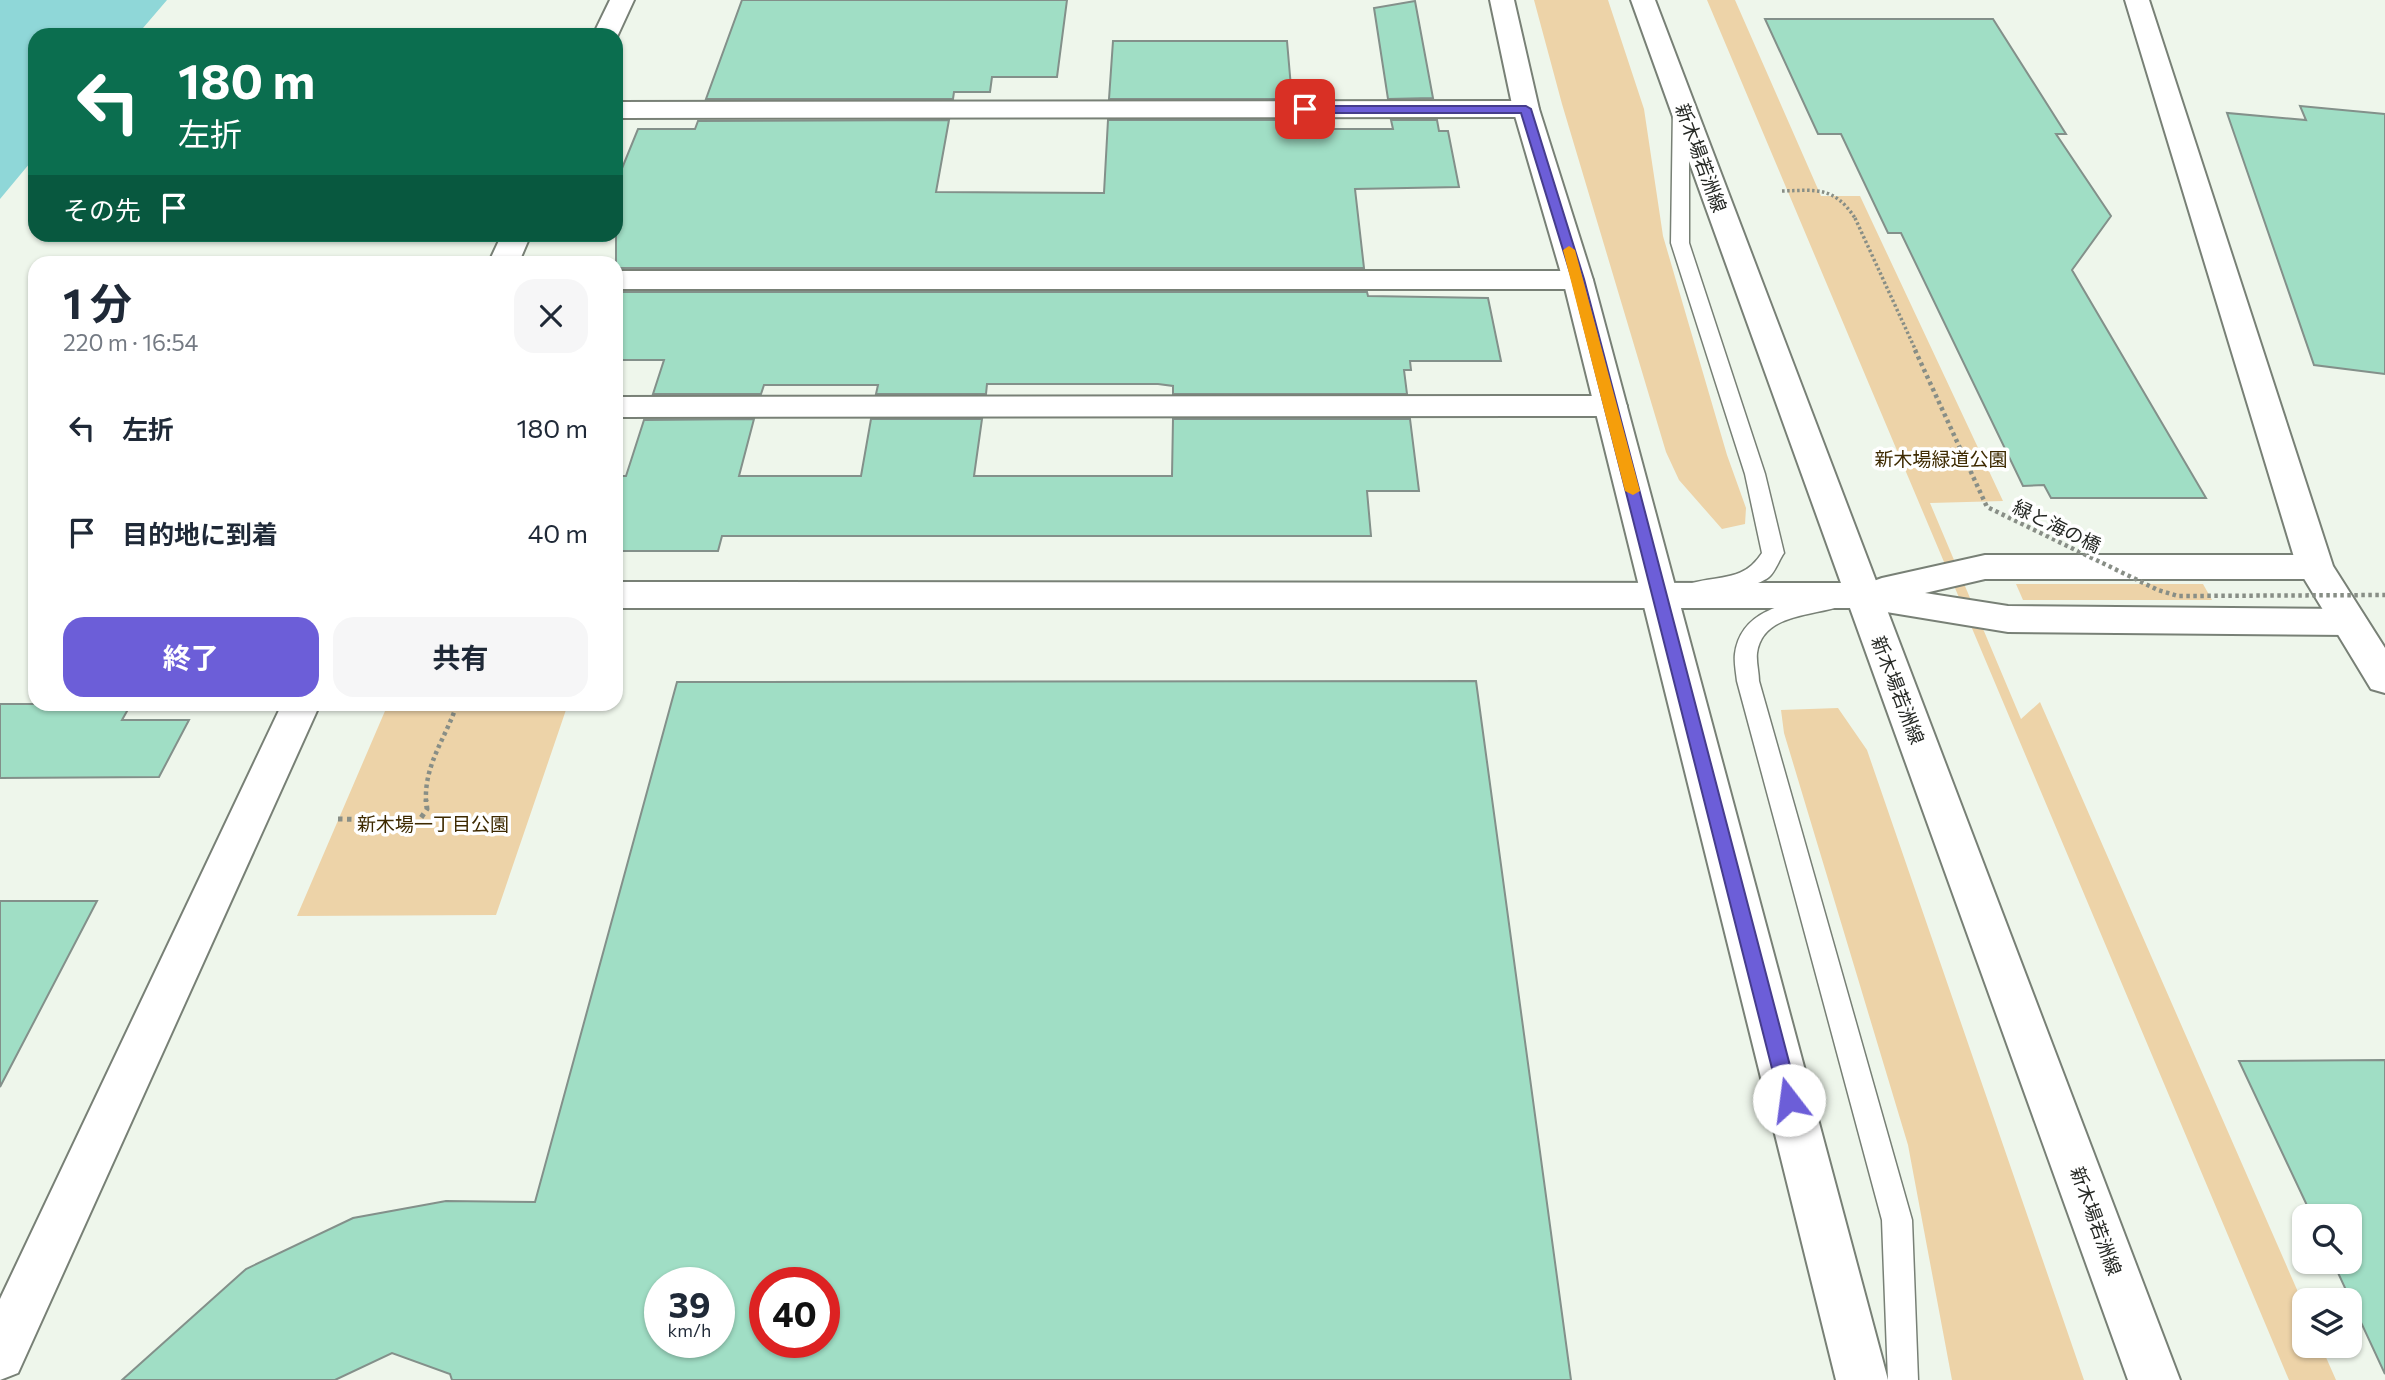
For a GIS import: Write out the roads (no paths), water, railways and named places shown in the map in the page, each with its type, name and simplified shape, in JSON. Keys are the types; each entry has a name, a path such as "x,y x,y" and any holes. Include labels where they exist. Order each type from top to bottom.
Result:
{"street":[{"path":"609,28 622,0"},
{"path":"1502,0 1526,109 1578,279 1862,1380"},
{"name":"新木場若洲線","path":"1643,0 2154,1380"},
{"path":"2137,0 2315,567 2385,679"},
{"path":"623,110 1526,109"},
{"path":"623,280 1578,279"},
{"path":"623,407 1611,406"},
{"path":"1862,595 1985,567 2315,567"},
{"path":"623,595 1862,595 2008,620 2349,622"},
{"path":"0,1354 298,711"}],"lane":[{"path":"1660,596 1740,581 1761,572 1773,553 1755,474 1680,243 1681,103"},
{"path":"1862,595 1774,614 1756,629 1746,653 1748,681 1897,1220 1903,1380"}],"water":[{"path":"0,0 167,0 143,28 28,28 28,165 0,199"}],"park label":[{"name":"新木場緑道公園","path":"1941,459"},
{"name":"新木場一丁目公園","path":"433,824"}]}
